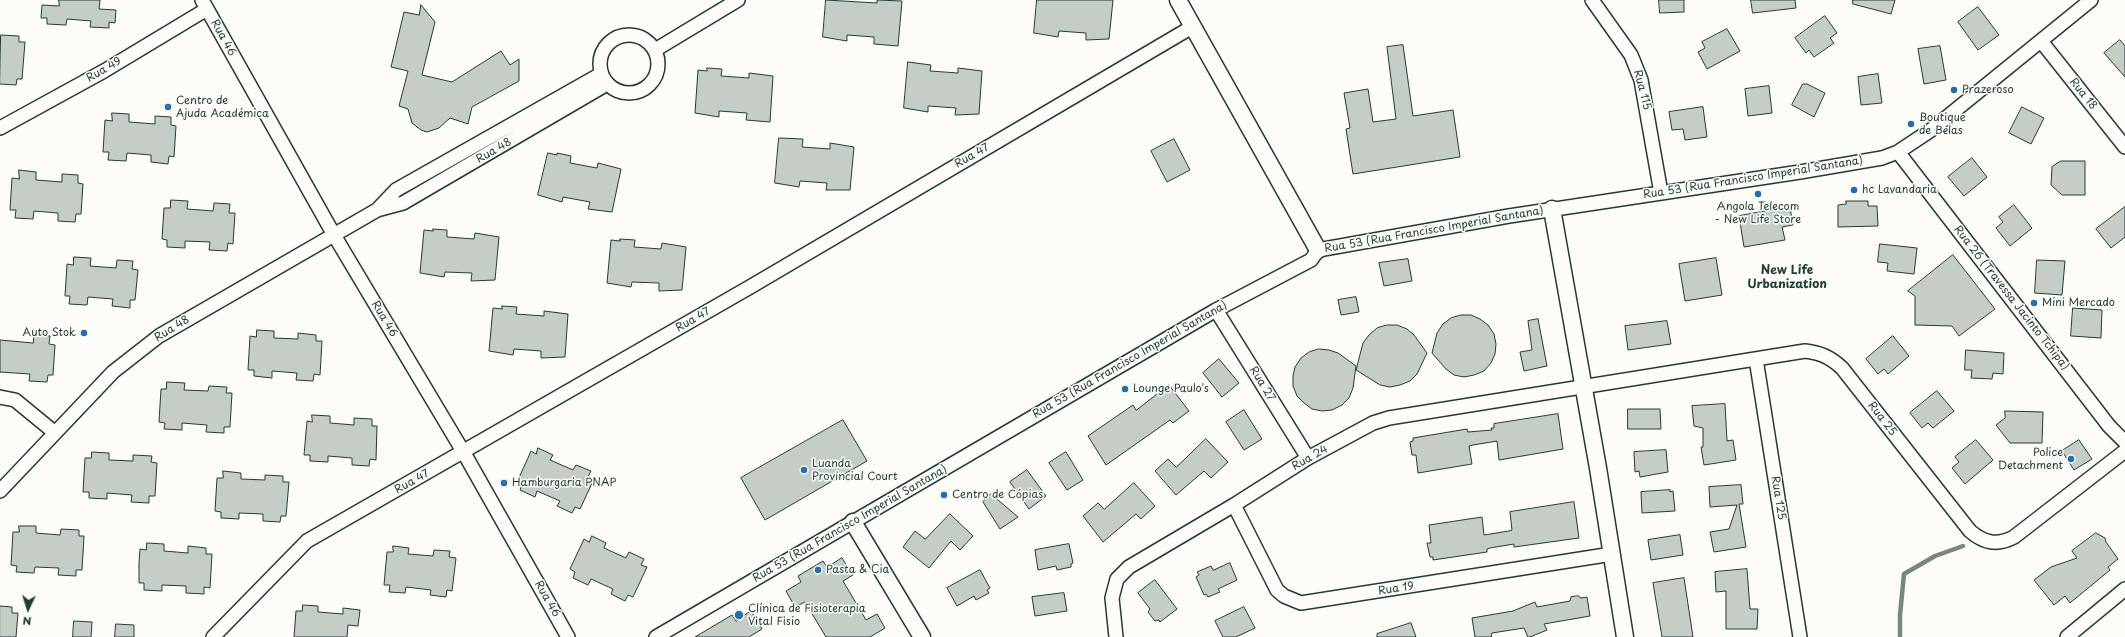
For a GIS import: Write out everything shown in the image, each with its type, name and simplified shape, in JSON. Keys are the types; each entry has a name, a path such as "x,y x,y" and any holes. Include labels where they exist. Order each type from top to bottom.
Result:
{"street":[{"path":"655,50 738,0"},
{"path":"1178,0 1318,250"},
{"name":"Rua 115","path":"1592,0 1631,55 1641,80 1662,193"},
{"name":"Rua 53 (Rua Francisco Imperial Santana)","path":"656,637 1216,310 1311,260 1318,250 1552,209 1882,158 1898,152 1931,130 2091,0"},
{"name":"Rua 49","path":"0,128 104,71 204,4"},
{"name":"Rua 46","path":"204,4 334,235 464,453 568,637"},
{"name":"Rua 47","path":"213,637 307,541 464,453 1192,27"},
{"path":"622,35 641,37 650,42 655,50 658,58 658,70 653,83 648,88 632,94 614,90 604,79 600,64 601,54 613,39 622,35"},
{"name":"Rua 18","path":"2041,41 2125,147"},
{"name":"Rua 48","path":"377,210 396,190 483,140 604,79"},
{"name":"Rua 48","path":"0,491 54,432 113,372 159,336 377,210 404,203 490,153 604,79"},
{"path":"483,140 490,153"},
{"name":"Rua 26 (Travessa Jacinto Tchipa)","path":"1898,152 2109,426 2125,442"},
{"path":"1552,209 1584,386 1625,637"},
{"name":"Rua 27","path":"1216,310 1308,458"},
{"name":"Rua 25","path":"1584,386 1805,351 1830,357 1842,368 1970,531 1987,542 2001,542 2014,537 2125,451"},
{"name":"Rua 125","path":"1756,359 1800,637"},
{"name":"Rua 24","path":"1116,637 1112,598 1117,579 1129,567 1234,505 1308,458 1373,423 1389,418 1584,386"},
{"path":"0,397 15,400 54,432"},
{"name":"Rua 19","path":"1234,505 1277,590 1288,598 1301,603 1612,554"},
{"path":"853,522 922,637"},
{"path":"2067,637 2125,589"}],"building":[{"path":"59,0 100,0 99,9 116,10 115,23 109,22 109,28 90,27 91,21 67,19 66,25 47,24 47,18 41,18 42,5 59,6"},
{"path":"826,0 877,3 877,0 902,1 898,46 874,44 874,37 847,35 847,41 823,37"},
{"path":"1037,0 1113,0 1109,39 1086,40 1086,33 1059,31 1058,37 1034,33"},
{"path":"1659,0 1684,0 1684,12 1660,13"},
{"path":"1751,0 1795,0 1796,8 1753,13"},
{"path":"1853,0 1895,0 1891,14 1853,4"},
{"path":"421,5 435,22 422,75 452,82 501,51 510,65 519,59 519,81 472,107 468,124 450,118 439,128 427,132 421,130 412,123 408,109 399,106 408,71 391,67 404,12 419,15"},
{"path":"1978,7 1999,35 1978,50 1958,22"},
{"path":"1825,16 1837,33 1830,38 1834,43 1814,57 1809,50 1806,53 1795,38"},
{"path":"1727,29 1740,51 1707,69 1698,52 1705,48 1702,42"},
{"path":"1,35 19,36 19,42 25,42 22,79 17,79 16,85 0,84"},
{"path":"2120,40 2125,46 2125,77 2104,53"},
{"path":"1403,45 1413,116 1453,110 1460,157 1353,174 1346,129 1350,128 1344,93 1368,89 1373,122 1396,119 1387,47"},
{"path":"1940,46 1946,80 1924,84 1918,49"},
{"path":"908,62 931,65 930,71 958,73 958,68 982,71 979,114 955,115 956,108 928,106 928,112 904,108"},
{"path":"707,68 722,69 721,76 749,78 749,73 773,76 770,122 746,120 747,113 719,111 719,117 695,113 698,70 707,71"},
{"path":"1878,74 1882,103 1861,105 1858,77"},
{"path":"1803,84 1807,84 1825,93 1814,117 1792,105"},
{"path":"1769,86 1772,113 1748,116 1745,89"},
{"path":"1703,107 1707,137 1685,140 1683,129 1672,130 1669,112"},
{"path":"2022,107 2044,118 2031,144 2009,133"},
{"path":"112,113 129,114 129,122 155,124 155,116 171,117 171,125 176,126 174,157 169,156 168,164 151,162 151,155 127,153 126,161 108,160 109,152 103,152 105,120 112,121"},
{"path":"779,138 803,139 802,147 830,149 830,143 854,147 850,190 826,190 827,183 800,181 799,187 775,183"},
{"path":"1174,139 1190,170 1167,182 1151,151"},
{"path":"548,153 571,156 570,163 597,168 598,163 621,169 612,212 588,209 590,202 563,197 562,202 538,195"},
{"path":"1972,158 1987,177 1964,196 1948,177"},
{"path":"2061,161 2085,161 2085,195 2062,195 2051,185 2052,167"},
{"path":"19,170 36,172 36,180 62,182 62,174 78,175 78,183 83,184 81,214 76,214 75,222 58,221 58,213 34,211 33,219 15,218 16,210 10,210 12,178 19,179"},
{"path":"171,200 188,201 187,209 213,211 214,203 230,204 229,213 235,213 233,244 228,243 227,251 209,250 210,242 185,241 185,248 167,247 167,240 162,239 164,208 170,208"},
{"path":"1846,201 1868,201 1868,206 1877,206 1878,226 1838,227 1838,205 1846,204"},
{"path":"2014,205 2032,228 2010,246 1996,228 2003,222 1999,217"},
{"path":"1790,207 1793,225 1782,227 1785,240 1744,247 1739,216"},
{"path":"2125,207 2125,237 2111,248 2096,229"},
{"path":"433,229 447,230 447,237 474,239 475,233 499,237 495,280 471,281 472,273 445,272 444,277 420,273 424,230 433,231"},
{"path":"620,239 635,240 634,247 661,249 662,243 686,247 682,290 659,291 659,283 632,282 631,287 607,283 611,240 620,241"},
{"path":"1880,244 1917,248 1914,274 1887,271 1888,263 1878,262"},
{"path":"1953,255 1995,309 1959,336 1952,326 1915,325 1915,296 1908,291"},
{"path":"74,257 91,258 90,266 116,268 117,260 133,261 132,269 138,270 135,300 130,300 130,308 112,306 113,299 88,297 87,305 69,304 70,296 65,296 67,264 73,265"},
{"path":"1716,258 1722,295 1685,301 1679,264"},
{"path":"1408,259 1412,281 1384,286 1379,263"},
{"path":"2037,260 2065,261 2062,295 2035,293"},
{"path":"1356,297 1359,312 1341,315 1338,300"},
{"path":"502,306 517,307 516,314 544,316 544,311 568,314 565,357 541,358 541,351 514,349 513,355 489,351 493,308 502,309"},
{"path":"2073,308 2102,310 2101,338 2071,336"},
{"path":"1461,315 1471,315 1488,325 1494,334 1496,344 1495,354 1491,363 1484,371 1464,377 1454,375 1446,369 1432,353 1437,333 1443,324 1451,318"},
{"path":"1538,319 1547,366 1524,371 1520,352 1532,350 1528,321"},
{"path":"1667,321 1671,344 1628,350 1625,326"},
{"path":"1387,325 1397,325 1407,329 1414,335 1427,353 1417,374 1410,381 1390,387 1380,385 1356,370 1363,343 1377,328"},
{"path":"257,330 274,331 274,338 298,339 298,333 316,335 316,341 322,341 320,375 314,374 313,381 296,380 297,373 272,371 272,378 254,376 254,370 248,370 250,336 256,337"},
{"path":"34,335 50,336 49,344 55,345 53,375 48,375 47,382 29,381 30,374 0,372 0,340 33,343"},
{"path":"1893,336 1909,356 1888,374 1884,369 1878,374 1866,359"},
{"path":"1319,349 1338,353 1356,366 1353,388 1349,398 1342,405 1332,410 1322,411 1312,409 1297,396 1293,386 1295,367 1301,358 1309,352"},
{"path":"1966,350 2004,353 2003,374 1993,373 1992,379 1971,378 1972,370 1965,370"},
{"path":"1219,359 1239,383 1222,397 1203,373"},
{"path":"167,382 185,383 184,390 208,391 209,386 227,387 226,393 232,393 230,427 224,427 224,433 206,432 207,425 182,423 182,430 164,429 165,423 159,422 161,389 166,389"},
{"path":"1169,385 1189,411 1173,423 1170,420 1106,465 1088,436 1133,405 1136,410"},
{"path":"1937,391 1954,411 1933,428 1928,423 1922,428 1910,413"},
{"path":"1725,404 1727,441 1733,440 1736,460 1704,465 1701,447 1703,447 1703,428 1694,426 1692,406"},
{"path":"1628,409 1660,409 1661,429 1628,429"},
{"path":"1244,410 1262,439 1244,450 1226,422"},
{"path":"2005,411 2043,412 2042,443 2010,443 1996,425 2005,418"},
{"path":"1558,414 1563,449 1499,460 1497,441 1469,446 1472,464 1418,473 1416,455 1412,455 1410,442 1413,441 1413,438 1467,429 1468,432 1492,430 1491,428 1494,428 1494,424"},
{"path":"312,415 330,416 330,423 354,425 354,418 372,419 372,426 377,426 376,460 370,459 369,466 352,465 352,458 328,456 328,462 310,461 310,455 304,455 307,421 312,422"},
{"name":"Luanda Provincial Court","path":"843,420 867,461 765,520 741,478"},
{"path":"1206,439 1228,462 1211,478 1204,471 1176,495 1155,471 1168,459 1176,467"},
{"path":"1976,440 1993,460 1965,484 1952,468 1959,462 1955,457"},
{"path":"2079,440 2092,459 2074,470 2062,451"},
{"path":"538,448 553,455 550,460 573,470 576,465 591,471 588,477 594,479 580,509 575,507 572,513 557,506 560,501 537,491 535,497 520,490 522,484 517,482 531,451 536,454"},
{"path":"1666,450 1668,472 1640,477 1639,471 1635,472 1634,452"},
{"path":"92,452 109,453 109,460 133,461 133,455 152,456 151,462 157,463 155,496 149,496 149,503 131,502 132,495 107,493 107,499 89,498 89,492 83,492 85,458 91,458"},
{"path":"1066,452 1083,480 1067,490 1049,463"},
{"path":"1027,470 1046,496 1029,509 1010,482"},
{"path":"223,471 241,473 241,479 265,480 265,475 283,476 283,482 289,482 286,516 281,516 280,522 263,521 263,514 239,513 239,519 221,518 221,512 215,511 217,478 223,478"},
{"path":"1134,483 1155,506 1141,519 1136,514 1103,542 1083,516 1098,503 1104,509"},
{"path":"1741,485 1743,504 1739,504 1746,547 1714,552 1710,532 1729,529 1737,505 1710,507 1709,487"},
{"path":"1670,490 1670,492 1673,491 1675,511 1642,513 1641,492"},
{"path":"991,494 1018,517 1000,529 983,502"},
{"path":"1574,502 1579,538 1514,547 1514,544 1490,548 1487,549 1487,552 1433,560 1433,557 1430,557 1427,543 1431,543 1429,525 1482,517 1484,535 1512,530 1510,512"},
{"path":"950,514 973,536 960,550 951,541 929,568 903,547 915,531 925,539"},
{"path":"19,526 36,526 36,533 60,535 61,529 79,530 79,536 84,536 82,570 76,570 76,576 58,575 59,568 35,567 34,573 16,572 17,566 11,565 13,532 19,532"},
{"path":"2096,533 2105,538 2106,542 2118,559 2108,567 2110,570 2070,603 2065,596 2054,605 2034,580 2051,567 2077,558 2072,551"},
{"path":"1680,535 1683,555 1651,560 1648,540"},
{"path":"592,536 606,543 604,548 626,558 629,552 644,559 641,565 647,567 633,597 628,595 625,601 611,594 613,589 591,579 588,585 573,578 575,572 570,569 584,539 589,542"},
{"path":"147,543 164,544 164,551 188,553 188,546 206,548 206,554 212,554 210,588 204,587 204,594 186,593 186,586 162,585 162,591 144,590 144,583 139,583 139,563 140,549 146,550"},
{"path":"1069,544 1073,563 1071,564 1071,567 1057,570 1056,566 1038,570 1035,550"},
{"path":"393,546 409,548 408,554 433,556 434,550 450,551 449,557 456,558 452,591 447,590 446,597 430,595 431,590 406,587 405,593 389,592 390,585 384,585 387,552 393,552"},
{"path":"842,558 853,575 843,581 866,620 877,614 885,628 870,637 826,637 805,602 795,607 786,591 801,582 798,576 823,561 827,567"},
{"path":"1230,563 1237,580 1218,589 1220,592 1208,597 1206,594 1204,595 1196,577 1199,575 1197,572 1211,566 1213,570"},
{"path":"1747,569 1750,609 1758,609 1757,629 1726,629 1726,591 1716,592 1715,572"},
{"path":"980,570 990,588 987,590 989,593 976,600 974,596 957,606 947,588"},
{"path":"1684,578 1693,637 1662,637 1653,583"},
{"path":"1155,580 1177,609 1160,622 1159,620 1155,621 1148,612 1150,609 1138,593"},
{"path":"1064,593 1067,611 1035,616 1032,597"},
{"path":"1578,596 1581,598 1587,597 1590,616 1544,624 1547,630 1530,637 1528,637 1524,628 1492,633 1491,637 1475,637 1472,618 1513,611 1535,602 1537,607 1570,601 1571,597"},
{"path":"303,605 318,606 318,612 343,614 343,608 360,610 358,626 348,625 347,637 294,637 296,611 302,611"},
{"path":"0,606 12,607 12,613 18,613 16,637 0,637"},
{"path":"1244,607 1255,628 1236,637 1223,637 1215,621"},
{"path":"751,611 762,629 749,637 695,637 732,615 736,621"},
{"path":"74,621 92,622 91,637 73,637"},
{"path":"1411,623 1416,637 1377,637 1377,634"},
{"path":"116,624 134,625 134,637 115,637"}],"waterway":[{"path":"1900,637 1900,615 1904,574 1935,556 1963,546"}],"place":[{"name":"Prazeroso","path":"1954,90"},
{"name":"Centro de Ajuda Académica","path":"168,107"},
{"name":"Boutique de Belas","path":"1911,124"},
{"name":"hc Lavandaria","path":"1854,190"},
{"name":"Angola Telecom - New Life Store","path":"1758,194"},
{"name":"Mini Mercado","path":"2034,303"},
{"name":"Auto Stok","path":"84,333"},
{"name":"Lounge Paulo's","path":"1125,389"},
{"name":"Police Detachment","path":"2071,459"},
{"name":"Luanda Provincial Court","path":"804,470"},
{"name":"Hamburgaria PNAP","path":"504,483"},
{"name":"Centro de Cópias","path":"944,495"},
{"name":"Pasta & Cia","path":"818,570"},
{"name":"Clínica de Fisioterapia Vital Fisio","path":"739,615"}],"district":[{"name":"New Life Urbanization","path":"1787,278"}]}
